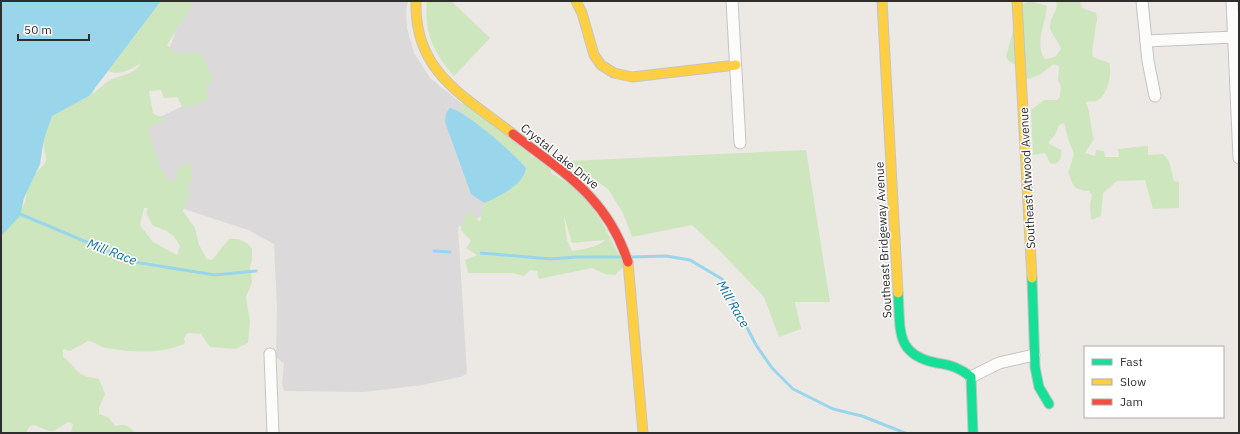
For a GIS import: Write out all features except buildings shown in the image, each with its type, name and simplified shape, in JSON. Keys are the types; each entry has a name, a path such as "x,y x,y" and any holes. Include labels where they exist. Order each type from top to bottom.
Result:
{"street":[{"name":"Crystal Lake Drive","path":"416,1 417,28 421,44 428,59 438,73 452,87 588,193 614,226 624,248 629,266 643,433"},
{"path":"576,1 582,13 594,55 607,69 622,75 632,76 736,65"},
{"path":"582,13 584,1"},
{"path":"732,1 740,143"},
{"name":"Southeast Bridgeway Avenue","path":"882,1 897,278 902,337 908,350 914,356 922,360 955,366 964,370 971,377"},
{"name":"Southeast Atwood Avenue","path":"1017,1 1035,326 1034,355 1042,395 1048,404"},
{"path":"1142,1 1146,42 1155,96"},
{"path":"1232,1 1239,158"},
{"path":"1146,42 1234,37"},
{"path":"270,354 273,433"},
{"path":"973,433 971,377 999,363 1034,355"}],"shaded area":[{"path":"193,1 408,1 406,10 407,28 414,53 430,78 542,168 498,209 458,227 467,374 460,377 422,385 364,392 284,391 282,384 284,364 276,357 277,307 274,244 248,230 175,206 153,176 144,125 207,94 186,57 169,50 175,33"}],"green space":[{"path":"161,1 195,1 167,45 176,53 191,52 202,55 213,79 206,88 208,97 206,101 188,107 182,106 177,97 164,98 161,90 149,91 153,113 164,117 162,122 148,127 155,155 168,180 174,182 179,167 189,162 193,177 187,186 189,196 183,211 195,228 199,245 207,259 212,260 229,239 242,241 248,244 252,249 252,261 250,266 252,282 246,297 250,322 248,343 235,349 210,347 201,334 188,333 184,338 185,343 176,347 156,351 146,352 116,349 104,347 88,341 70,351 63,349 63,357 78,372 86,377 99,379 105,394 99,408 99,414 108,417 115,426 126,425 135,433 71,433 73,424 68,422 54,431 49,431 34,425 29,427 26,433 1,433 1,223 15,215 23,207 26,196 27,180 44,165 46,160 42,135 60,99 96,78 95,88 92,95 110,80 135,70 141,63 121,73 108,71","holes":["144,208 148,208 146,213 153,226 169,233 178,242 180,246 177,255 153,242 140,225"]},
{"path":"427,1 451,1 490,38 454,76 440,59 432,42 427,23"},
{"path":"1030,1 1047,6 1041,40 1042,53 1045,59 1055,57 1061,49 1050,29 1050,22 1057,5 1056,1 1080,1 1082,8 1096,13 1097,19 1092,52 1093,57 1109,63 1110,79 1106,90 1100,99 1086,102 1094,139 1085,153 1095,156 1096,150 1104,151 1105,157 1119,157 1118,149 1148,146 1148,155 1163,154 1169,161 1174,181 1179,182 1179,208 1153,209 1145,180 1117,181 1103,193 1101,216 1091,220 1090,205 1092,195 1089,191 1080,190 1077,188 1068,173 1074,154 1064,123 1059,125 1055,135 1048,143 1061,150 1060,160 1055,164 1050,163 1045,153 1033,155 1031,110 1044,100 1057,100 1060,97 1061,86 1058,80 1059,66 1054,64 1039,75 1028,79 1019,67 1009,61 1006,57 1013,31 1023,4"},
{"path":"465,100 529,142 531,157 542,153 550,159 551,173 569,184 583,196 603,224 624,266 615,275 605,274 592,268 539,279 537,271 530,270 524,276 512,273 468,273 465,260 477,255 466,248 471,241 461,230 462,223 469,211 480,222 484,198 522,163 460,109","holes":["564,216 572,243 605,240 594,246 572,251 567,240"]},
{"path":"806,150 830,302 795,302 801,329 779,337 764,297 720,251 692,225 632,237 623,213 608,189 569,161"}],"water":[{"path":"1,1 161,1 89,96 52,116 44,139 40,164 24,198 20,216 1,236"},
{"path":"450,108 458,111 479,125 502,144 526,168 521,180 510,190 484,203 471,194 445,122 446,113"}],"waterway":[{"name":"Mill Race","path":"20,214 134,262 215,275 256,271"},
{"name":"Mill Race","path":"434,251 450,252"},
{"name":"Mill Race","path":"481,253 551,259 576,257 621,257"},
{"name":"Mill Race","path":"631,257 666,256 690,260 722,279 756,345 772,368 793,389 833,409 862,416 905,433"}],"traffic: fast":[{"path":"1032,278 1035,367 1039,387 1049,404"},
{"path":"898,293 899,318 902,338 913,354 923,359 955,367 971,377 973,433"}],"traffic: slow":[{"path":"416,1 418,26 423,46 433,64 445,80 460,94 513,134"},
{"path":"576,1 582,13 594,55 601,65 614,73 632,77 736,65"},
{"path":"882,1 898,293"},
{"path":"1017,1 1032,278"},
{"path":"628,262 643,433"}],"traffic: jam":[{"path":"513,134 566,174 596,203 619,239 628,262"}]}
